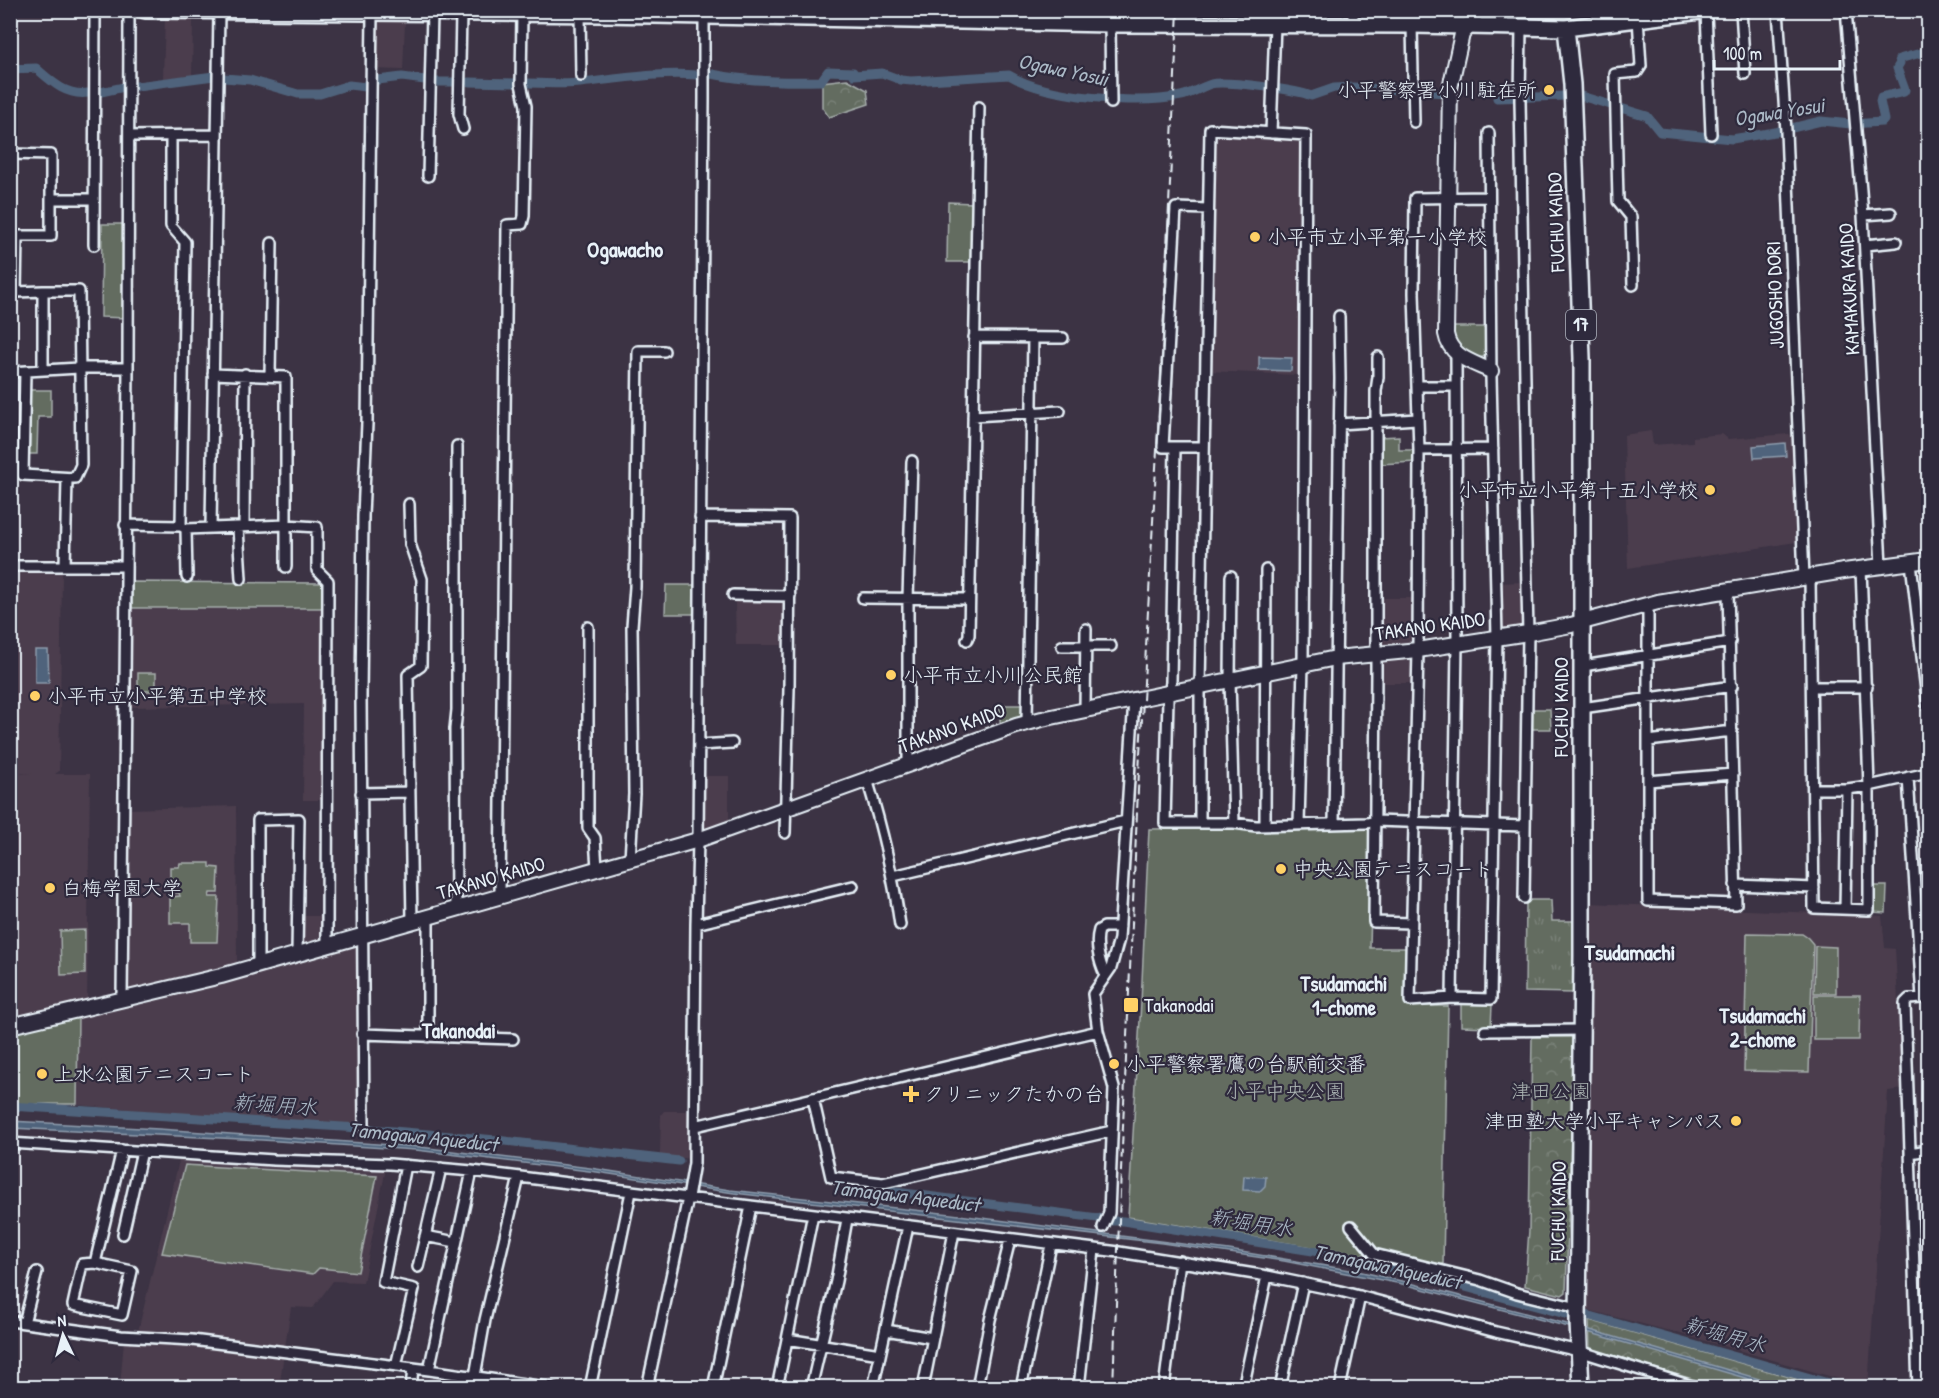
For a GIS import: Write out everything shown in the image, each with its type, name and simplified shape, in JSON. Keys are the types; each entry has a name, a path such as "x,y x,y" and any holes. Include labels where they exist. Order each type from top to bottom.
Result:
{"main road":[{"path":"145,10 904,15 972,16 1110,24 1129,17 1275,24 1353,17 1412,25 1468,18 1521,26 1566,28 1663,13 1707,11"},
{"path":"1468,18 1476,10"},
{"name":"FUCHU KAIDO","path":"1566,28 1572,84 1582,358 1583,666 1578,1325 1581,1388"}],"street":[{"path":"94,245 95,10"},
{"path":"122,999 129,10"},
{"path":"1741,10 1745,74"},
{"name":"JUGOSHO DORI","path":"1778,10 1786,129 1812,687 1814,908 1845,909"},
{"name":"KAMAKURA KAIDO","path":"1846,10 1863,215 1881,566"},
{"path":"1707,11 1711,134"},
{"path":"211,527 219,12"},
{"path":"364,1128 361,793 370,75 366,13"},
{"path":"428,176 432,13"},
{"path":"463,129 459,114 465,13"},
{"path":"500,895 507,225 522,224 524,216 526,106 521,84 522,14"},
{"path":"580,14 581,76"},
{"path":"647,1388 688,1198 692,1176 695,1126 696,924 699,840 703,14"},
{"path":"1468,18 1462,34 1450,88 1446,334 1448,344 1456,354 1491,371"},
{"path":"1633,285 1631,217 1618,201 1615,74 1637,72 1641,66 1638,18"},
{"path":"1110,24 1111,99"},
{"path":"1271,132 1275,24"},
{"path":"1412,25 1414,122"},
{"path":"1521,26 1520,97 1528,633 1524,898"},
{"path":"967,640 969,634 979,107"},
{"path":"1200,823 1200,686 1210,129 1306,135 1303,664 1299,825"},
{"path":"1489,133 1497,637 1491,999 1452,998 1410,1002 1418,650 1419,450 1414,293 1415,198 1489,197"},
{"path":"129,136 216,135"},
{"path":"171,136 171,225 185,242 184,528 187,577"},
{"path":"10,154 51,154 51,236 14,236 16,292 79,291 81,465 75,478 23,475 25,372"},
{"path":"51,199 93,199"},
{"path":"1204,447 1163,447 1176,208 1208,208"},
{"path":"1863,215 1891,213"},
{"path":"1864,245 1896,242"},
{"path":"270,376 272,243"},
{"path":"43,291 44,369"},
{"path":"1334,824 1339,316"},
{"path":"974,337 1063,338"},
{"path":"1027,723 1033,338"},
{"path":"630,859 634,794 632,626 636,587 638,351 664,351"},
{"path":"1452,998 1457,644 1456,354"},
{"path":"1378,357 1374,922 1411,922"},
{"path":"10,372 44,369 128,368"},
{"path":"213,374 286,377 286,567"},
{"path":"241,579 245,374"},
{"path":"1417,386 1456,386"},
{"path":"973,416 1060,411"},
{"path":"1339,424 1417,419"},
{"path":"456,908 458,446"},
{"path":"1175,447 1165,824 1299,825 1367,824 1375,821 1524,826"},
{"path":"1419,450 1493,449"},
{"path":"908,765 908,598 912,461"},
{"path":"65,566 67,479"},
{"path":"409,504 410,544 422,579 421,666 408,675 412,922"},
{"path":"700,517 790,518 785,833"},
{"path":"125,525 184,528 286,525 318,527 317,570 328,581 327,946"},
{"name":"TAKANO KAIDO","path":"10,1026 258,966 699,840 1027,723 1336,658 1418,650 1528,633 1583,622 1648,604 1861,568 1929,560"},
{"path":"1911,563 1926,663 1929,708"},
{"path":"10,566 126,566"},
{"path":"1847,789 1845,909 1869,910 1867,687 1861,568"},
{"path":"1264,825 1266,570"},
{"path":"1231,576 1230,680 1234,823"},
{"path":"1648,604 1648,900 1736,904 1728,591"},
{"path":"733,595 790,596"},
{"path":"863,598 969,599"},
{"path":"588,627 585,657 588,828 596,838 597,868"},
{"path":"1085,709 1086,628"},
{"path":"1583,666 1730,642"},
{"path":"1062,646 1111,646"},
{"path":"1582,708 1732,686"},
{"path":"1812,687 1867,687"},
{"path":"1103,1225 1109,1213 1114,1088 1098,1031 1093,994 1111,968 1119,939 1134,699"},
{"path":"1648,741 1732,731"},
{"path":"699,745 732,743"},
{"path":"1813,789 1847,789 1869,786 1929,773"},
{"path":"1648,781 1733,774"},
{"path":"1908,777 1922,998 1909,999 1905,1003 1918,1388"},
{"path":"867,779 893,876 900,925"},
{"path":"361,793 409,792"},
{"path":"258,966 258,820 299,819 297,954"},
{"path":"893,876 1126,821"},
{"path":"1735,885 1814,888"},
{"path":"696,924 853,886"},
{"path":"1917,913 1929,912"},
{"path":"428,917 428,1037"},
{"path":"1105,975 1101,966 1097,936 1099,930 1104,927 1120,927"},
{"path":"1485,1031 1581,1030"},
{"path":"695,1126 1098,1031"},
{"path":"362,1034 513,1039"},
{"path":"813,1098 831,1177 842,1179 883,1183 1112,1131"},
{"path":"10,1143 274,1160 406,1165 472,1171 1010,1240 1098,1248 1303,1283 1496,1332 1578,1325"},
{"path":"95,1263 122,1150"},
{"path":"1910,1153 1929,1150"},
{"path":"123,1234 142,1151"},
{"path":"396,1366 414,1289 383,1282 406,1165"},
{"path":"418,1267 441,1168"},
{"path":"429,1370 472,1171"},
{"path":"477,1388 485,1320 519,1177"},
{"path":"590,1388 631,1192"},
{"path":"713,1388 751,1206"},
{"path":"777,1388 813,1214"},
{"path":"811,1388 836,1281 847,1219"},
{"path":"873,1388 908,1226"},
{"path":"1351,1226 1374,1254 1480,1280 1517,1293 1698,1388"},
{"path":"922,1388 954,1232"},
{"path":"425,1236 456,1242"},
{"path":"976,1388 1010,1240"},
{"path":"1021,1388 1051,1245"},
{"path":"1079,1388 1098,1248"},
{"path":"1164,1388 1180,1262"},
{"path":"95,1263 132,1272 122,1315 73,1305 82,1264 95,1263"},
{"path":"24,1323 37,1272"},
{"path":"1243,1388 1268,1276"},
{"path":"1280,1388 1303,1283"},
{"path":"1340,1388 1360,1296"},
{"path":"10,1321 121,1336 192,1340 552,1388"},
{"path":"886,1330 932,1338"},
{"path":"787,1339 880,1354"},
{"path":"1918,1366 1929,1365"},
{"path":"411,1388 413,1368"}],"shaded area":[{"path":"165,19 193,20 192,75 163,78"},
{"path":"377,20 405,21 403,70 373,69"},
{"name":"小平市立小平第一小学校","path":"1212,134 1298,138 1302,144 1299,375 1208,371"},
{"name":"小平市立小平第十五小学校","path":"1651,431 1653,445 1693,442 1693,437 1722,434 1728,439 1789,434 1793,438 1796,542 1628,568 1624,435"},
{"name":"白梅学園大学","path":"11,572 62,572 59,771 55,774 90,774 87,1002 11,1021 11,774 33,774 11,773"},
{"path":"1525,582 1525,623 1521,627 1502,631 1500,629 1499,583"},
{"path":"739,597 786,598 785,645 736,645 735,601"},
{"path":"1379,598 1419,598 1418,646 1383,650 1379,646"},
{"path":"132,609 328,609 327,800 303,800 304,704 130,707"},
{"path":"1415,657 1414,683 1381,683 1381,660"},
{"path":"702,776 729,776 729,824 707,833 702,829"},
{"path":"236,806 237,967 133,992 128,989 130,809"},
{"name":"津田塾大学小平キャンパス","path":"1588,903 1882,916 1885,948 1895,949 1903,1089 1888,1091 1868,1387 1588,1310"},
{"path":"300,916 323,916 323,938 319,944 300,949"},
{"path":"358,942 359,1125 347,1126 77,1105 78,1015"},
{"path":"664,1111 687,1111 691,1115 691,1159 660,1155 661,1115"},
{"path":"180,1157 386,1168 363,1282 333,1281 313,1308 291,1307 279,1387 120,1388 124,1340 136,1340"}],"green space":[{"path":"847,79 867,90 869,104 829,117 822,107 822,82"},
{"path":"948,202 973,203 971,262 947,262"},
{"path":"102,224 125,224 126,318 101,317"},
{"path":"1453,327 1486,327 1487,355 1480,358 1460,347 1453,333"},
{"path":"29,390 51,390 51,417 38,417 37,454 28,454"},
{"path":"1399,436 1399,450 1413,450 1415,462 1379,464 1379,437"},
{"path":"131,582 324,583 323,608 132,608"},
{"path":"666,585 696,585 695,614 665,614"},
{"path":"138,673 156,673 156,691 138,691"},
{"path":"1000,705 1023,705 1023,717 1002,725"},
{"path":"1530,709 1550,709 1551,729 1531,729"},
{"name":"小平中央公園","path":"1373,827 1370,948 1408,948 1408,1006 1448,1006 1443,1265 1379,1250 1361,1255 1128,1217 1149,829"},
{"path":"180,863 210,863 210,867 219,868 218,893 210,893 209,897 219,897 217,942 190,942 190,923 170,923 170,897 180,896 179,893 170,893 170,867 179,867"},
{"path":"1873,886 1887,886 1886,913 1873,912"},
{"path":"1526,900 1551,900 1552,921 1575,921 1575,993 1525,992"},
{"path":"85,930 85,974 61,975 60,931"},
{"path":"1747,933 1802,934 1813,944 1809,1072 1744,1071"},
{"path":"1815,946 1836,947 1836,993 1814,993"},
{"path":"1814,995 1860,995 1859,1040 1814,1040"},
{"path":"1461,1004 1492,1005 1491,1027 1461,1026"},
{"path":"78,1015 77,1104 11,1104 10,1032"},
{"name":"津田公園","path":"1532,1037 1574,1037 1566,1292 1562,1295 1525,1286 1529,1230"},
{"path":"185,1165 377,1176 358,1272 319,1268 313,1274 162,1253"},
{"path":"1589,1320 1825,1387 1721,1387 1590,1350"}],"water":[{"path":"1259,357 1292,358 1291,371 1259,370"},
{"path":"1785,443 1786,456 1754,458 1753,446"},
{"path":"35,650 48,650 49,683 35,683"},
{"path":"10,1121 420,1147 590,1168 730,1190 951,1214 1229,1250 1362,1272 1410,1283 1594,1331 1787,1387 1776,1387 1584,1331 1407,1285 1284,1261 1162,1243 734,1193 597,1172 416,1150 11,1128"},
{"path":"1244,1176 1266,1177 1265,1186 1260,1191 1243,1190"}],"waterway":[{"name":"Ogawa Yosui","path":"1581,96 1647,116 1660,132 1732,139 1821,121 1851,124 1882,122 1884,120 1881,97 1905,90 1897,68 1900,63 1899,59 1928,51"},
{"name":"Ogawa Yosui","path":"10,69 36,68 66,90 88,93"},
{"name":"Ogawa Yosui","path":"709,75 752,80 794,81 821,81 828,71 853,72 854,75 882,73 911,81 1009,75 1026,83 1069,94 1093,98 1141,100 1181,96 1218,83 1261,86 1311,96 1334,88 1353,87 1446,93"},
{"name":"Ogawa Yosui","path":"528,83 574,84 653,75 697,75"},
{"name":"Ogawa Yosui","path":"137,86 214,76"},
{"name":"Ogawa Yosui","path":"378,80 402,77 425,80"},
{"name":"Ogawa Yosui","path":"224,78 250,80 298,94 320,94 349,85 366,87 368,82"},
{"name":"Ogawa Yosui","path":"437,82 455,82"},
{"name":"Ogawa Yosui","path":"469,82 515,83"},
{"name":"Ogawa Yosui","path":"101,92 124,87"},
{"name":"Ogawa Yosui","path":"1497,98 1565,96"},
{"name":"新堀用水","path":"10,1106 359,1128 496,1140 679,1161"},
{"name":"新堀用水","path":"888,1191 1107,1221 1123,1221 1357,1258 1569,1315 1587,1315 1846,1388"}],"railway":[{"path":"1113,1388 1138,790 1161,378 1178,10"}],"place":[{"name":"小平警察署小川駐在所","path":"1549,90"},
{"name":"小平市立小平第一小学校","path":"1255,237"},
{"name":"小平市立小平第十五小学校","path":"1710,490"},
{"name":"小平市立小川公民館","path":"891,675"},
{"name":"小平市立小平第五中学校","path":"35,696"},
{"name":"中央公園テニスコート","path":"1281,869"},
{"name":"白梅学園大学","path":"50,888"},
{"name":"Takanodai","path":"1131,1005"},
{"name":"小平警察署鷹の台駅前交番","path":"1114,1064"},
{"name":"上水公園テニスコート","path":"42,1074"},
{"name":"クリニックたかの台","path":"911,1094"},
{"name":"津田塾大学小平キャンパス","path":"1736,1121"}],"district":[{"name":"Ogawacho","path":"625,249"},
{"name":"Tsudamachi","path":"1630,952"},
{"name":"Tsudamachi 1-chome","path":"1344,996"},
{"name":"Tsudamachi 2-chome","path":"1763,1028"},
{"name":"Takanodai","path":"459,1031"}],"water label":[{"name":"Tamagawa Aqueduct","path":"423,1137"},
{"name":"Tamagawa Aqueduct","path":"905,1196"},
{"name":"Tamagawa Aqueduct","path":"1387,1267"}]}
